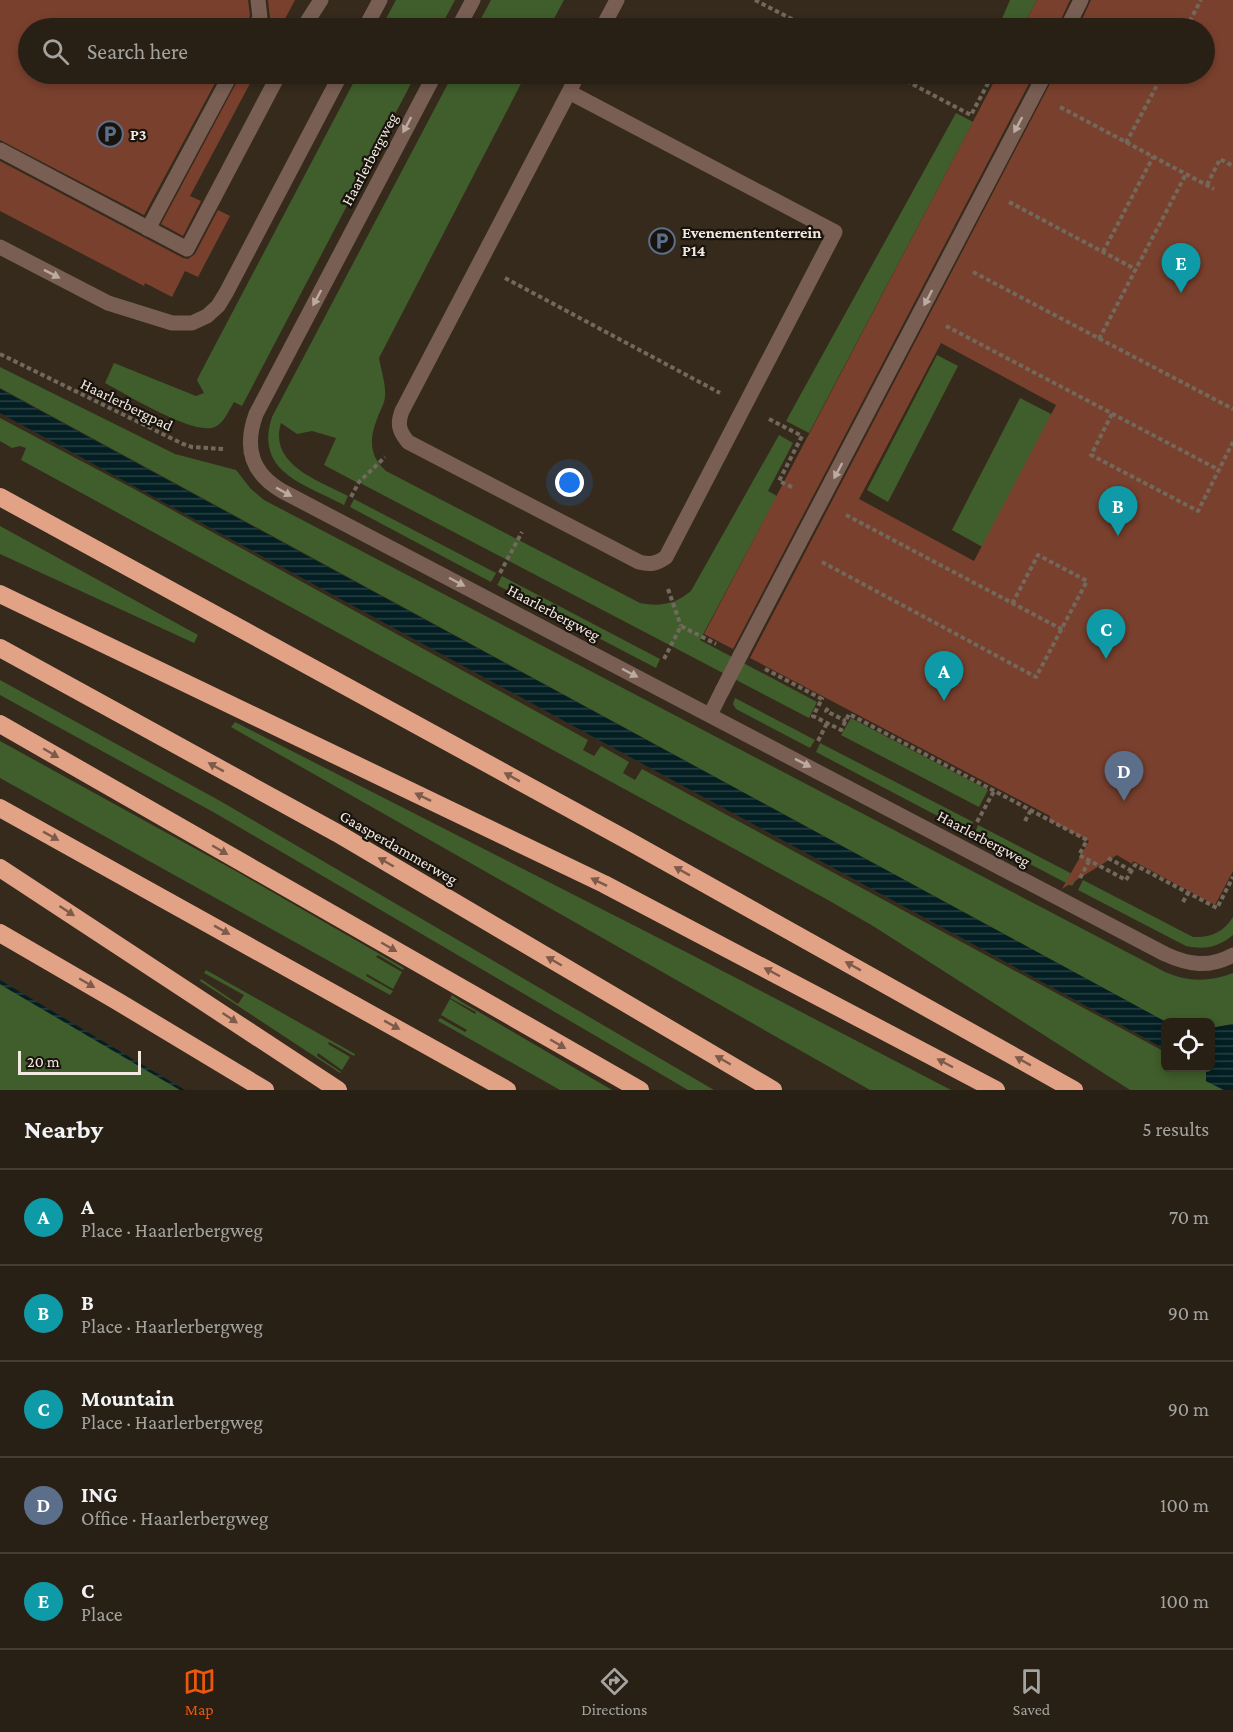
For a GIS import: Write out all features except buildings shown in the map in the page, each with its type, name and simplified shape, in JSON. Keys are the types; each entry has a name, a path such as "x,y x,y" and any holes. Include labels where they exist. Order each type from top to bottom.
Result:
{"highway":[{"path":"0,496 606,829 1074,1090"},
{"path":"0,594 604,885 996,1090"},
{"name":"Gaasperdammerweg","path":"0,648 337,833 773,1090"},
{"path":"0,724 640,1090"},
{"path":"0,808 507,1090"},
{"path":"0,868 338,1090"},
{"path":"0,933 117,1000 265,1090"}],"street":[{"path":"258,0 260,18"},
{"path":"309,18 321,0"},
{"path":"370,18 380,0"},
{"path":"463,18 473,0"},
{"path":"607,18 617,0"},
{"path":"1072,18 1081,0"},
{"path":"148,229 226,84"},
{"path":"0,150 187,249 274,84"},
{"path":"0,247 108,303 172,323 192,323 207,316 218,306 226,293 336,84"},
{"name":"Haarlerbergweg","path":"430,84 256,414 251,431 251,447 254,464 264,477 276,487 1177,959 1204,965 1233,955"},
{"path":"569,92 835,232 666,556 658,562 649,564 639,562 408,442 400,433 398,422 573,84"},
{"path":"710,715 1040,84"}],"path":[{"path":"755,0 790,18"},
{"path":"1191,18 1201,0"},
{"path":"912,84 971,115 988,84"},
{"path":"1126,142 1157,84"},
{"path":"1037,90 1058,107 1214,189"},
{"path":"1103,252 1153,157"},
{"path":"1207,185 1220,159 1233,166"},
{"path":"1099,339 1186,174"},
{"path":"985,189 1136,269"},
{"path":"948,259 1233,409"},
{"path":"479,264 802,436 779,481 1063,630"},
{"path":"920,313 1219,470"},
{"name":"Haarlerbergpad","path":"0,354 183,444 219,449 251,447"},
{"path":"1112,414 1091,455 1198,511 1233,442"},
{"path":"351,499 359,482"},
{"path":"797,548 1035,677 1063,630 1087,582 1038,555 1012,604"},
{"path":"498,577 507,559"},
{"path":"658,562 681,626 722,647"},
{"path":"662,662 681,626"},
{"path":"762,668 822,699 813,716 841,730 849,714 1087,840 1079,855 1126,880 1135,865 1217,908 1233,877"},
{"path":"828,708 826,711 846,721"},
{"path":"818,741 827,723"},
{"path":"976,825 994,791"},
{"path":"1025,821 1031,810"},
{"path":"1108,858 1132,871"},
{"path":"1080,879 1089,861"},
{"path":"1183,902 1188,893"}],"green space":[{"path":"396,0 455,0 445,18 386,18"},
{"path":"491,0 564,0 554,18 481,18"},
{"path":"1010,0 1037,0 1027,18 1002,18"},
{"path":"353,84 411,84 242,406 234,402 218,425 205,428 176,420 105,383 114,363 196,396 204,393 197,380"},
{"path":"448,84 521,84 379,358 385,396 372,437 376,458 386,471 640,603 655,605 673,602 691,591 779,435 793,443 768,491 777,496 700,640 817,702 809,718 324,465 336,438 312,431 297,434 281,423 279,438 282,450 289,461 299,470 348,496 344,505 299,482 286,474 276,463 270,451 268,436 272,417"},
{"path":"956,113 973,122 809,433 786,421"},
{"path":"937,355 958,366 888,502 867,490"},
{"path":"0,367 175,454 236,470 251,489 264,500 1165,972 1182,978 1199,980 1233,973 1233,1024 1215,1027 1215,1018 1161,1019 0,388"},
{"path":"1020,398 1057,417 988,550 952,530"},
{"path":"0,418 136,490 588,740 583,750 594,756 601,746 629,762 623,773 635,780 642,769 1161,1050 1161,1072 1206,1072 1206,1081 1224,1090 1130,1090 873,926 828,900 21,460 26,448 20,446 12,448 0,441"},
{"path":"354,499 496,573 491,582 350,507"},
{"path":"0,526 198,635 194,643 0,554"},
{"path":"502,576 660,659 656,668 497,585"},
{"path":"0,680 222,802 714,1090 688,1090 215,813 0,695"},
{"path":"735,698 815,740 810,748 736,709 733,704"},
{"path":"851,718 988,790 979,807 841,735"},
{"path":"235,722 951,1090 870,1090 231,727"},
{"path":"0,741 234,870 404,968 403,970 378,955 376,957 402,972 393,989 367,974 366,976 393,991 390,995 0,778"},
{"path":"820,743 973,822 968,832 816,752"},
{"path":"978,825 1078,877 1072,886 974,835"},
{"path":"1083,880 1193,937 1216,933 1233,917 1233,935 1211,947 1186,946 1078,890"},
{"path":"206,970 355,1054 354,1056 329,1042 328,1044 350,1057 342,1070 318,1053 317,1056 340,1073 200,981 201,979 238,1004 244,995 204,973"},
{"path":"0,984 180,1090 0,1090"},
{"path":"452,995 612,1090 560,1090 438,1021 440,1018 465,1032 467,1030 441,1015 450,999 475,1014 476,1012 450,998"}],"water":[{"path":"0,389 1161,1019 1161,1047 0,413"},
{"path":"0,980 185,1090 180,1090 8,989 0,984"},
{"path":"1233,1024 1233,1090 1224,1090 1206,1081 1206,1072 1215,1072 1215,1027"}],"place":[{"name":"P3","path":"110,134"},
{"name":"Evenemententerrein P14","path":"662,241"},
{"name":"C","path":"1181,293"},
{"name":"B","path":"1118,536"},
{"name":"Mountain","path":"1106,659"},
{"name":"A","path":"944,701"},
{"name":"ING","path":"1124,801"}]}
